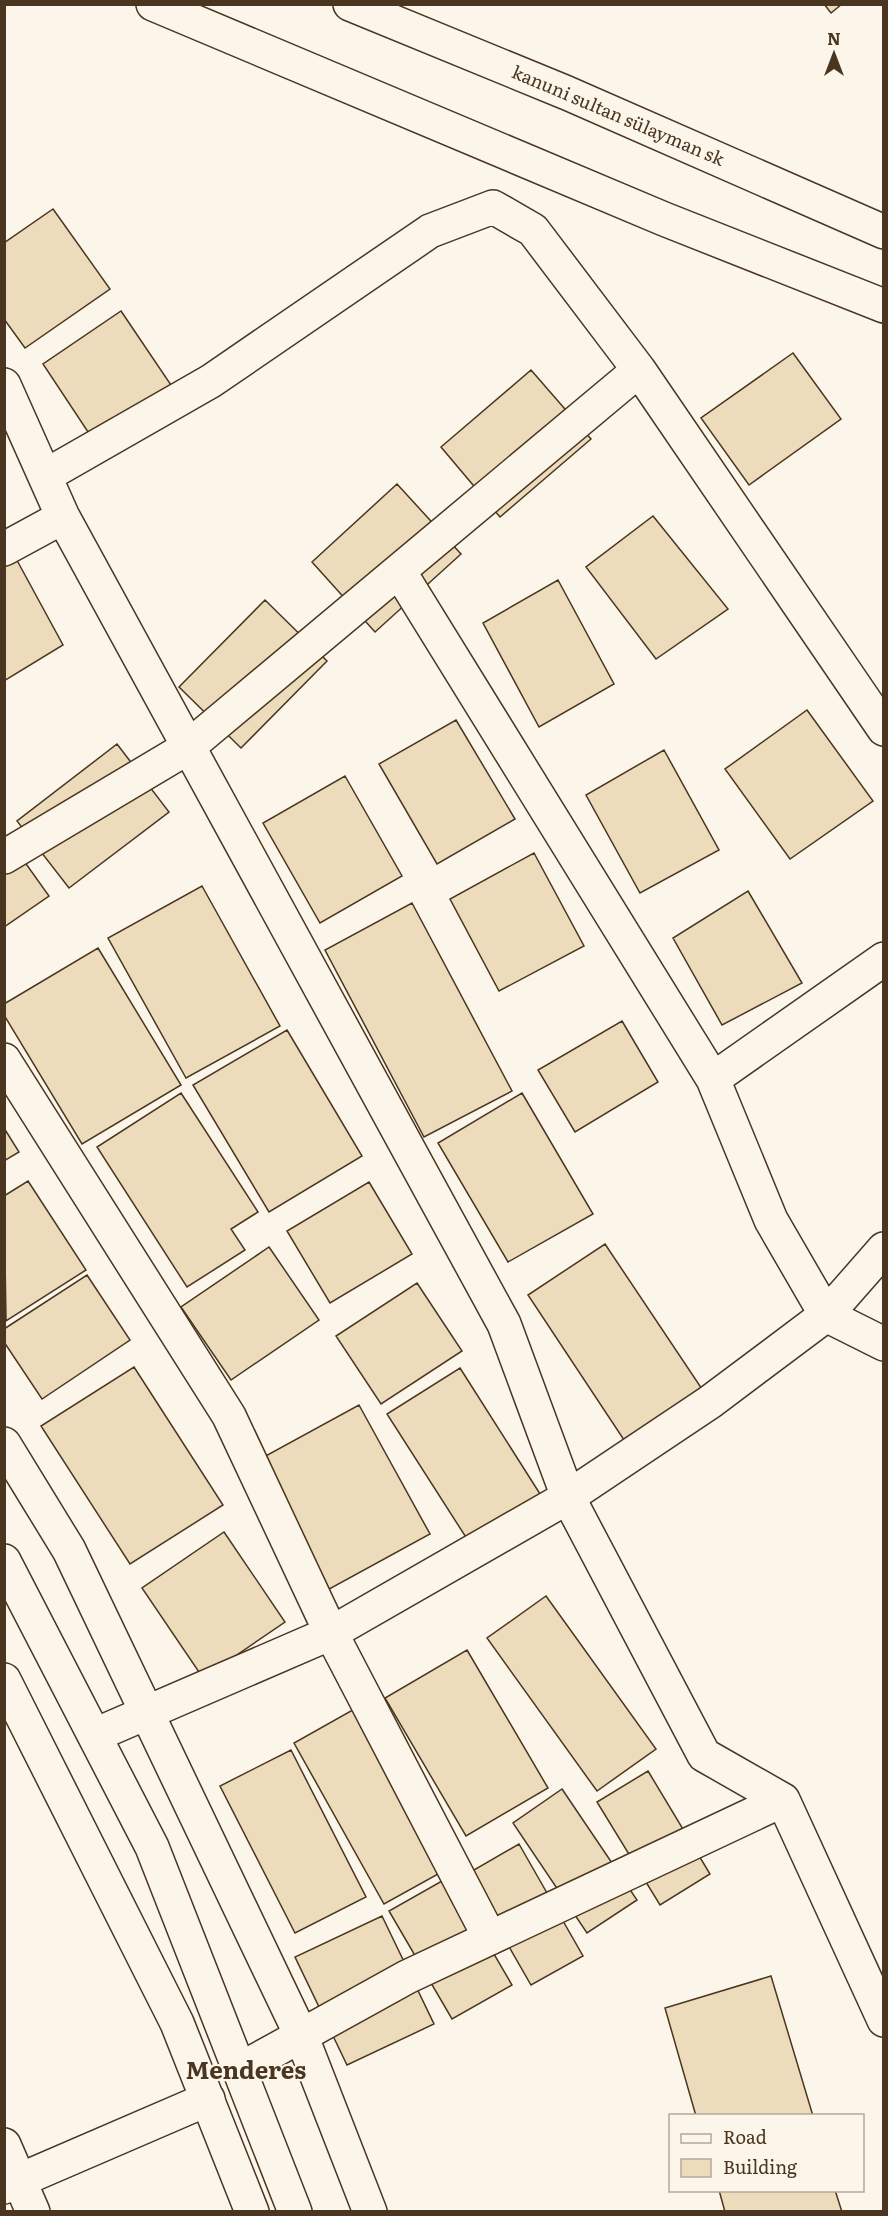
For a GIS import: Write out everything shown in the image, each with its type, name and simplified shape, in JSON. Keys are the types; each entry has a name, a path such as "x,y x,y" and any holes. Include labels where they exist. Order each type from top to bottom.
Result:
{"street":[{"path":"153,4 653,214 884,306"},
{"name":"kanuni sultan sülayman sk","path":"350,4 567,93 884,232"},
{"path":"45,476 211,381 430,231 493,207 533,230 639,370 884,729"},
{"path":"4,857 187,748 639,370"},
{"path":"4,385 63,517 187,748 504,1324 568,1497 704,1755 783,1800 884,2020"},
{"path":"4,549 63,517"},
{"path":"399,571 713,1079 771,1220 826,1315 884,1344"},
{"path":"713,1079 884,959"},
{"path":"4,1060 229,1416 332,1633 490,1938"},
{"path":"95,1735 332,1633 568,1497 710,1402 826,1315 884,1249"},
{"path":"4,1444 69,1550 301,2035 370,2211"},
{"path":"4,1561 152,1847 295,2211"},
{"path":"4,1680 177,2023 252,2211"},
{"path":"239,2070 407,1977 783,1800"},
{"path":"12,2184 208,2099"},
{"path":"4,2145 12,2184 33,2211"}],"building":[{"path":"824,4 842,4 831,13"},
{"path":"53,209 110,289 25,348 4,319 4,243"},
{"path":"121,311 171,385 92,438 43,364"},
{"path":"793,353 841,419 749,485 701,418"},
{"path":"531,370 591,439 500,517 441,447"},
{"path":"397,484 461,554 375,632 312,562"},
{"path":"653,516 728,609 656,659 586,567"},
{"path":"13,553 63,645 4,681 4,558"},
{"path":"558,580 614,684 539,727 483,623"},
{"path":"265,600 327,661 241,748 179,687"},
{"path":"807,710 873,801 790,859 725,769"},
{"path":"456,720 515,819 437,864 379,764"},
{"path":"117,744 169,812 69,888 17,821"},
{"path":"664,750 719,850 640,893 586,795"},
{"path":"345,776 402,876 320,923 263,823"},
{"path":"4,833 49,896 4,927"},
{"path":"534,853 584,946 499,991 450,899"},
{"path":"202,886 280,1026 186,1078 108,938"},
{"path":"748,891 802,983 722,1025 673,938"},
{"path":"412,903 512,1091 424,1137 325,950"},
{"path":"98,948 181,1085 82,1144 4,1015 4,1004"},
{"path":"622,1021 658,1082 575,1132 538,1070"},
{"path":"287,1030 362,1156 269,1212 193,1085"},
{"path":"181,1093 258,1212 231,1229 245,1250 187,1287 97,1147"},
{"path":"522,1093 593,1214 508,1262 438,1143"},
{"path":"4,1128 19,1152 4,1161"},
{"path":"28,1181 86,1270 6,1321 4,1196"},
{"path":"369,1182 412,1254 330,1303 287,1231"},
{"path":"605,1244 704,1392 626,1443 528,1295"},
{"path":"269,1247 319,1320 231,1380 181,1307"},
{"path":"87,1275 130,1340 42,1399 4,1342 4,1329"},
{"path":"417,1283 462,1351 381,1404 336,1336"},
{"path":"134,1367 223,1505 130,1564 41,1426"},
{"path":"460,1368 542,1497 469,1542 387,1414"},
{"path":"359,1405 430,1534 322,1593 251,1464"},
{"path":"224,1532 285,1622 203,1678 142,1588"},
{"path":"546,1596 656,1749 597,1791 487,1638"},
{"path":"467,1650 548,1788 466,1836 385,1698"},
{"path":"358,1707 449,1868 384,1904 294,1743"},
{"path":"291,1750 366,1897 295,1933 220,1786"},
{"path":"648,1771 710,1874 660,1905 597,1802"},
{"path":"562,1789 637,1900 587,1933 513,1823"},
{"path":"519,1844 583,1956 531,1985 467,1874"},
{"path":"449,1877 512,1985 452,2019 389,1911"},
{"path":"382,1916 434,2024 347,2065 295,1957"},
{"path":"771,1976 812,2114 695,2114 665,2008"},
{"path":"720,2192 836,2192 842,2212 725,2212"}],"district":[{"name":"Menderes","path":"246,2071"}]}
